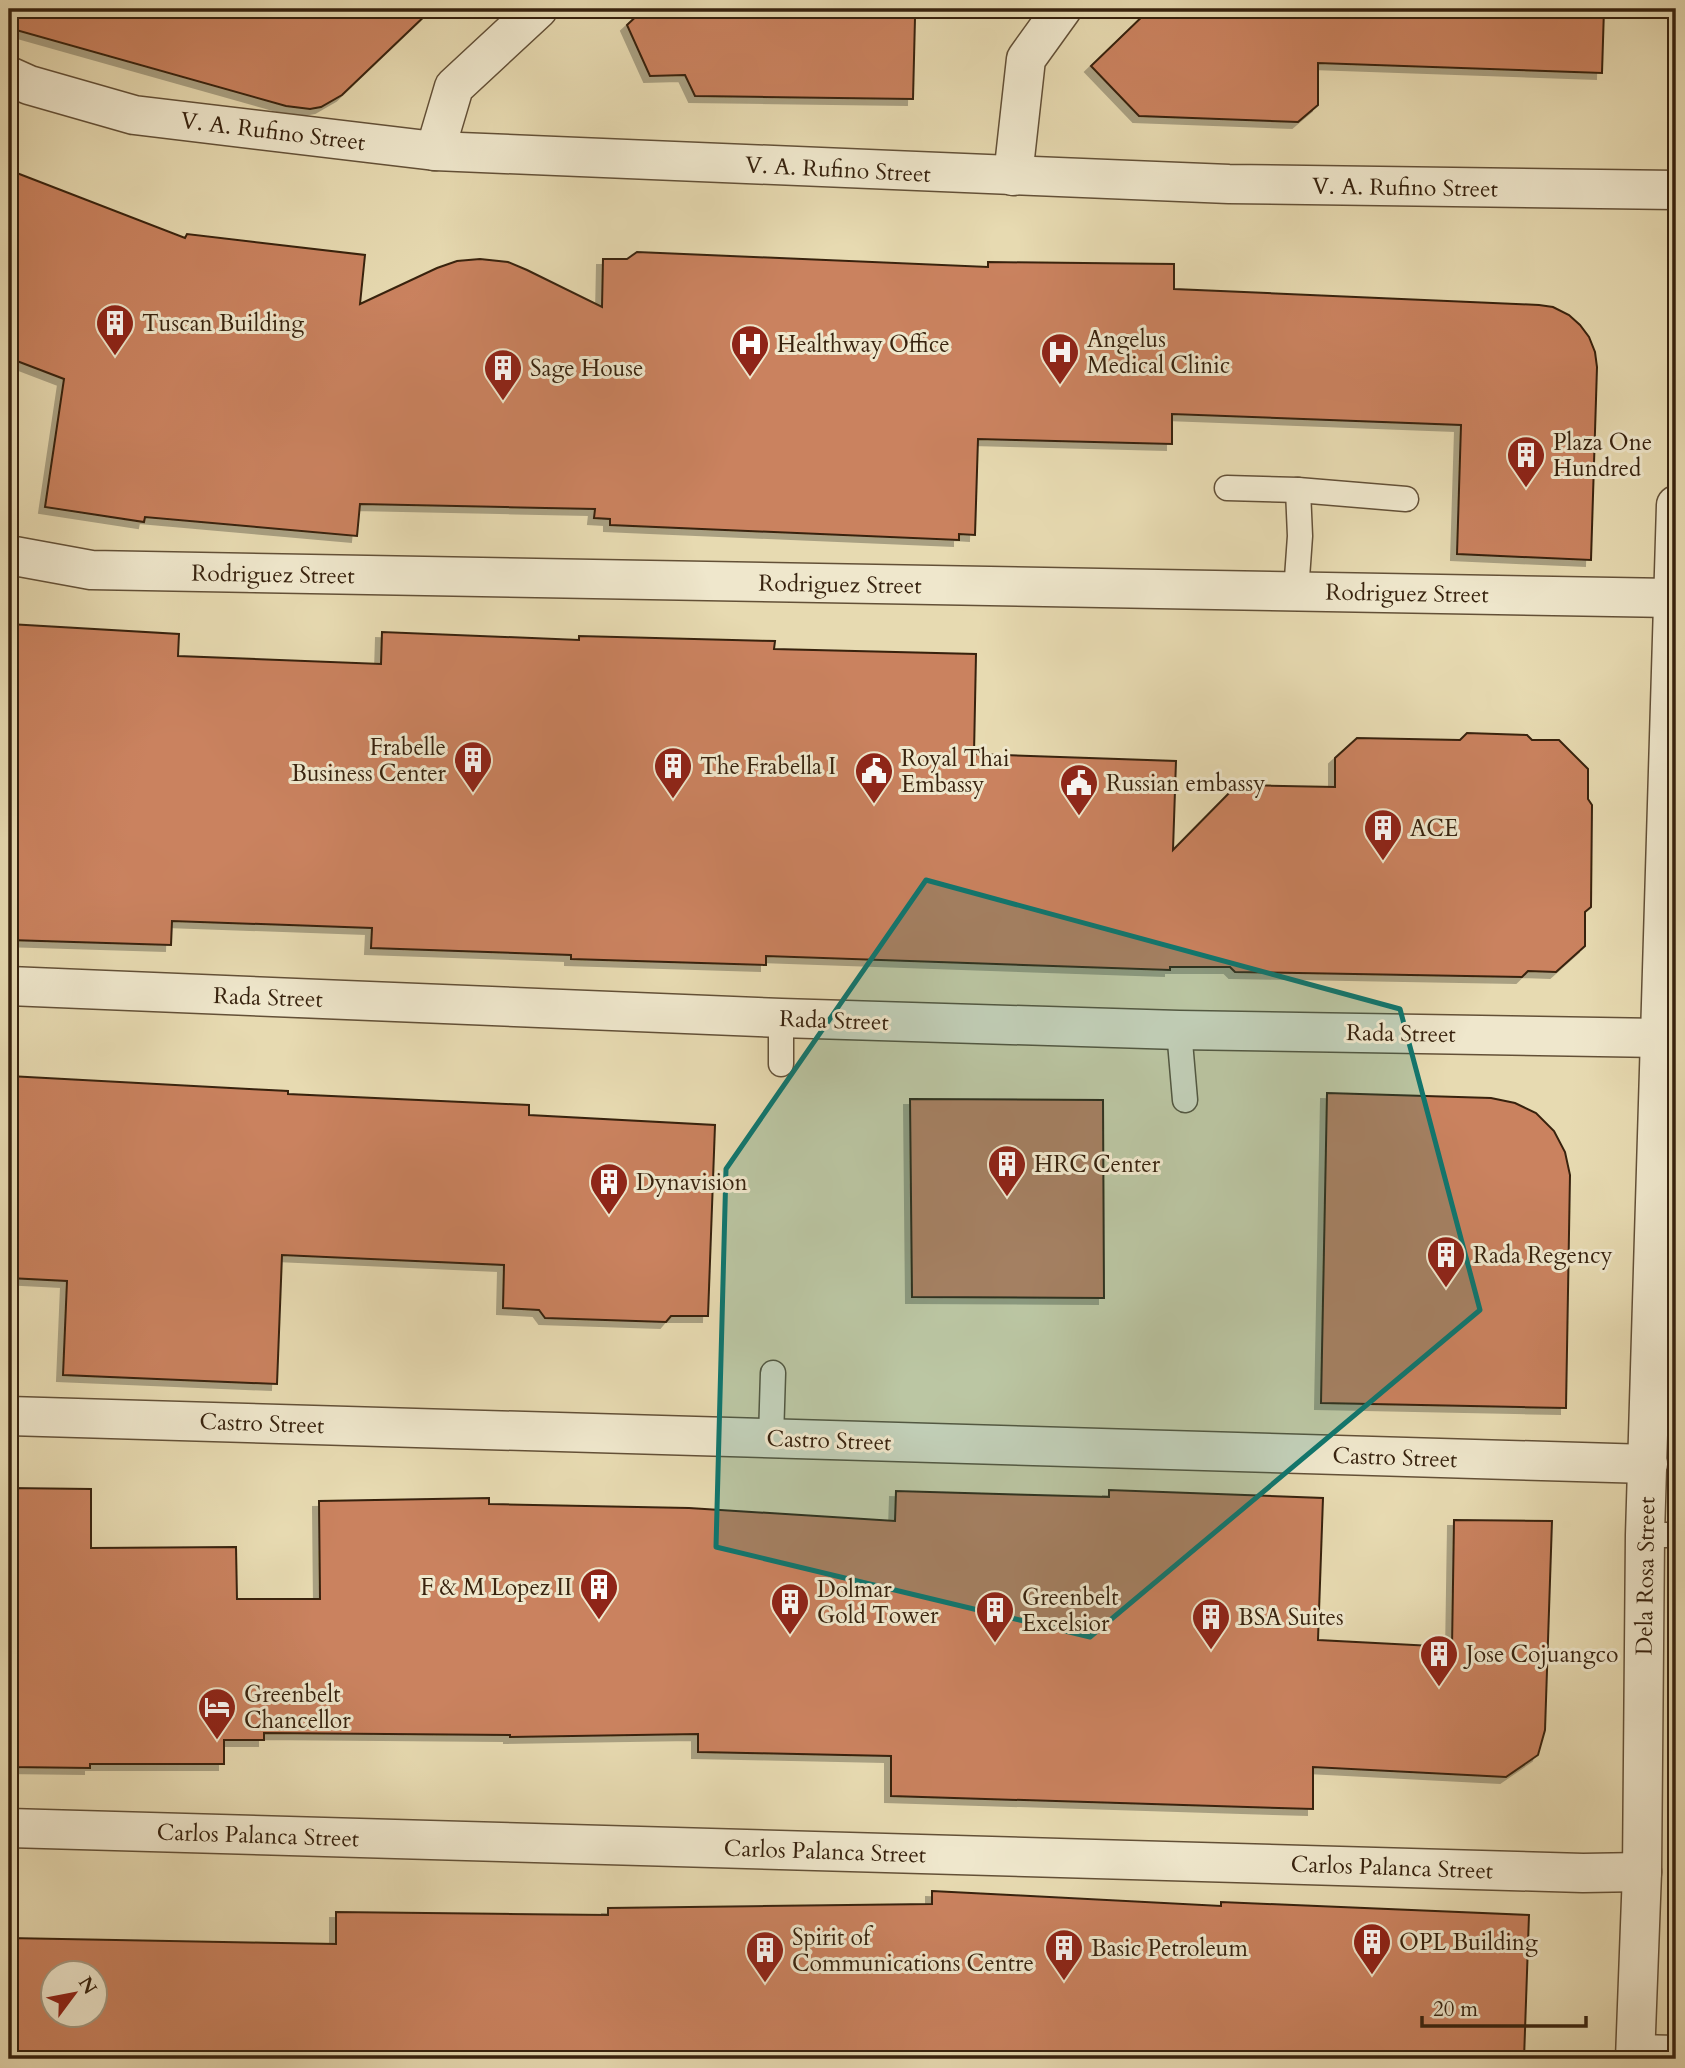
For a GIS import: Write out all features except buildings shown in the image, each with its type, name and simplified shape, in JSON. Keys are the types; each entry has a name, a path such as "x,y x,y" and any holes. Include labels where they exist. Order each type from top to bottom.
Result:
{"street":[{"path":"435,150 454,87 538,9"},
{"path":"1013,177 1026,60 1062,9"},
{"name":"V. A. Rufino Street","path":"9,76 29,85 134,115 435,150 1013,177 1229,184 1676,190"},
{"name":"Dela Rosa Street","path":"1635,2053 1661,1535 1648,1464 1660,1038 1672,760 1672,598 1676,506"},
{"name":"Rodriguez Street","path":"9,555 91,570 1672,598"},
{"name":"Rada Street","path":"9,986 781,1018 1179,1030 1660,1038"},
{"name":"Castro Street","path":"9,1416 1648,1464"},
{"name":"Carlos Palanca Street","path":"9,1828 1583,1873 1642,1872"}],"lane":[{"path":"1227,488 1298,490 1406,499"},
{"path":"1296,592 1300,536 1298,490"},
{"path":"780,1064 781,1018"},
{"path":"1179,1030 1185,1100"},
{"path":"771,1438 773,1373"},
{"path":"1635,2053 1676,2048"}],"highlighted area":[{"path":"926,880 1400,1009 1480,1310 1090,1637 716,1547 726,1169"}],"place":[{"name":"Tuscan Building","path":"115,357"},
{"name":"Healthway Office","path":"750,378"},
{"name":"Angelus Medical Clinic","path":"1060,386"},
{"name":"Sage House","path":"503,402"},
{"name":"Plaza One Hundred","path":"1526,489"},
{"name":"Frabelle Business Center","path":"473,794"},
{"name":"The Frabella I","path":"673,800"},
{"name":"Royal Thai Embassy","path":"874,805"},
{"name":"Russian embassy","path":"1079,817"},
{"name":"ACE","path":"1383,862"},
{"name":"HRC Center","path":"1007,1198"},
{"name":"Dynavision","path":"609,1216"},
{"name":"Rada Regency","path":"1446,1289"},
{"name":"F & M Lopez II","path":"599,1621"},
{"name":"Dolmar Gold Tower","path":"790,1636"},
{"name":"Greenbelt Excelsior","path":"995,1644"},
{"name":"BSA Suites","path":"1211,1651"},
{"name":"Jose Cojuangco","path":"1439,1688"},
{"name":"Greenbelt Chancellor","path":"217,1741"},
{"name":"OPL Building","path":"1372,1976"},
{"name":"Basic Petroleum","path":"1064,1982"},
{"name":"Spirit of Communications Centre","path":"765,1984"}]}
